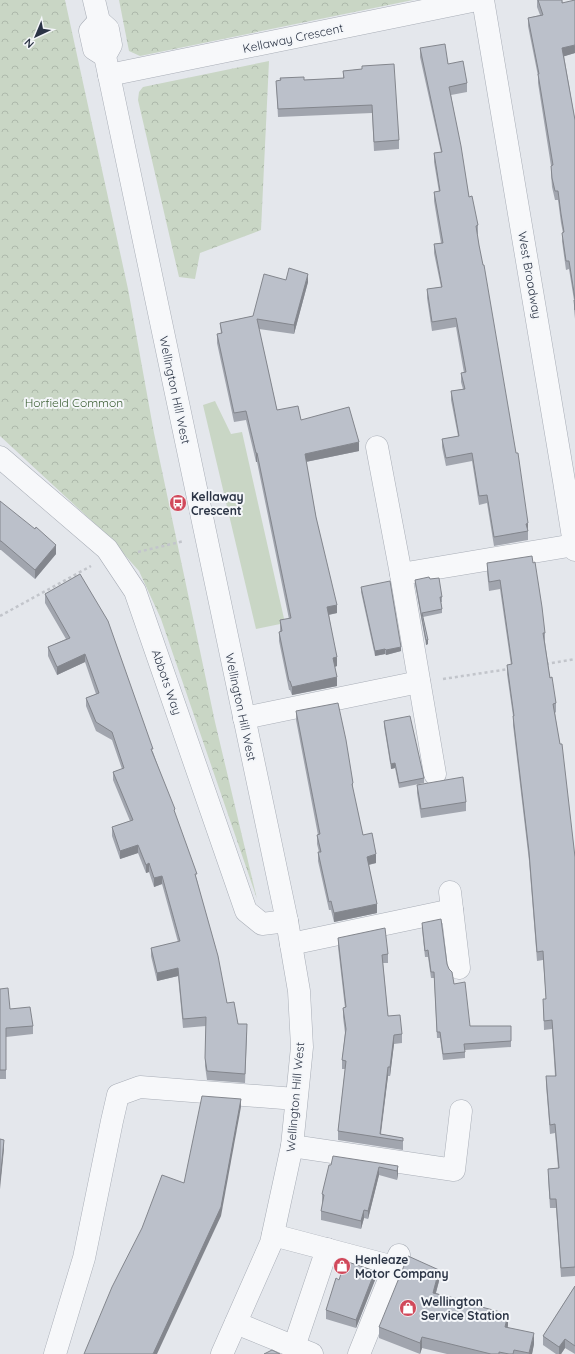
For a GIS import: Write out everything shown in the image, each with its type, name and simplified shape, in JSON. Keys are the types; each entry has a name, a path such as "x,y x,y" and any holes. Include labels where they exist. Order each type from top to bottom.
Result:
{"street":[{"name":"Kellaway Crescent","path":"107,65 477,0"},
{"name":"West Broadway","path":"484,0 570,480 575,547"},
{"path":"97,10 90,31 94,49 107,65"},
{"name":"Wellington Hill West","path":"107,65 287,921 299,991 302,1047 292,1146 273,1235 222,1354"},
{"path":"377,447 401,574 418,682 435,774"},
{"name":"Abbots Way","path":"0,457 107,549 135,591 246,911 262,924 287,921"},
{"path":"401,574 575,547"},
{"path":"244,718 418,682"},
{"path":"291,944 451,901 459,968"},
{"path":"55,1354 84,1258 118,1095 140,1087 296,1100"},
{"path":"292,1146 454,1170 461,1111"},
{"path":"273,1235 327,1249 396,1260 359,1354"},
{"path":"236,1323 303,1350 327,1249"}],"path":[{"path":"0,616 95,564 113,557 206,536"},
{"path":"539,665 575,659"},
{"path":"418,682 516,668"}],"green space":[{"name":"Horfield Common","path":"0,0 65,0 128,289 154,433 215,722 257,899 161,619 139,571 107,535 0,436"},
{"path":"119,0 413,0 140,56 129,51"},
{"path":"269,61 261,230 200,253 195,279 179,277 138,100 139,92 143,87"},
{"path":"215,401 231,434 242,432 285,623 256,629 203,405"}],"building":[{"path":"538,0 562,0 562,3 575,0 575,45 562,48 575,120 575,299 569,261 566,261 562,233 564,232 558,191 555,191 552,178 551,166 553,165 539,74 528,18 543,15"},
{"path":"445,44 448,64 463,61 467,83 449,87 461,146 469,197 472,196 478,225 476,226 479,245 484,265 516,453 518,453 528,523 526,524 528,531 494,537 487,495 479,496 472,453 446,458 442,439 459,436 451,391 465,389 461,373 466,372 456,318 432,322 427,289 442,287 434,244 443,243 434,192 440,191 434,153 442,152 420,48"},
{"path":"394,64 399,140 374,142 372,105 278,109 276,81 281,80 280,78 304,77 304,80 344,78 343,71 362,69 362,66"},
{"path":"289,268 308,274 294,325 257,319 277,410 298,406 301,420 349,407 359,442 305,454 316,517 337,605 327,607 337,657 333,658 337,677 292,687 289,681 279,632 282,631 280,620 291,618 257,453 246,411 234,413 217,334 222,333 220,323 253,316 264,274 286,280"},
{"path":"0,501 35,529 36,527 56,545 35,570 0,541"},
{"path":"532,556 533,563 535,562 545,633 543,633 550,678 552,677 556,703 553,704 560,744 562,744 575,857 575,1267 561,1268 556,1199 550,1199 548,1169 559,1168 555,1124 550,1125 546,1076 556,1076 552,1020 544,1021 543,999 546,999 543,951 537,952 529,852 507,665 512,664 500,580 489,582 487,563"},
{"path":"80,574 108,621 153,749 151,749 175,809 174,810 197,874 195,874 218,956 227,1003 234,1002 238,1024 247,1024 245,1074 207,1071 205,1058 206,1017 183,1019 178,968 157,973 151,948 180,941 162,876 154,878 149,863 146,865 138,845 120,851 112,827 133,820 113,772 124,768 112,732 96,722 86,698 99,693 85,654 57,667 48,647 70,638 45,594"},
{"path":"429,577 430,579 439,578 442,609 422,613 428,640 426,640 415,580"},
{"path":"390,581 401,647 375,651 361,587"},
{"path":"338,703 346,740 352,784 363,835 372,833 376,854 367,857 377,904 334,913 331,901 329,902 318,852 321,852 317,835 320,834 296,711"},
{"path":"410,716 424,778 399,783 395,763 391,764 384,721"},
{"path":"463,777 466,802 421,809 417,785"},
{"path":"441,919 447,964 452,972 454,984 465,982 470,1026 511,1026 511,1041 464,1044 465,1052 443,1054 440,1032 437,1032 434,972 431,972 428,950 425,951 422,923"},
{"path":"385,928 388,954 382,955 388,1016 400,1015 402,1034 394,1035 390,1067 388,1067 380,1134 403,1138 403,1141 338,1131 346,1061 342,1060 346,1029 343,1008 346,1007 338,938"},
{"path":"8,988 10,1009 30,1007 33,1026 6,1028 6,1070 0,1070 0,989"},
{"path":"202,1096 241,1099 221,1207 153,1354 84,1354 112,1287 142,1228 162,1175 184,1183"},
{"path":"0,1139 4,1140 0,1180"},
{"path":"333,1156 398,1166 397,1171 379,1167 368,1211 364,1210 361,1221 321,1211 324,1195 322,1194 329,1165 331,1165"},
{"path":"408,1256 439,1270 433,1293 475,1303 474,1305 508,1314 505,1327 534,1333 529,1353 514,1350 513,1354 499,1352 499,1354 491,1354 422,1337 420,1343 379,1327"},
{"path":"345,1261 375,1271 356,1320 326,1310 336,1278 339,1280"},
{"path":"575,1286 575,1346 565,1339 559,1347 543,1336"},
{"path":"272,1350 280,1354 264,1354"}],"place":[{"name":"Kellaway Crescent","path":"178,503"},
{"name":"Henleaze Motor Company","path":"342,1266"},
{"name":"Wellington Service Station","path":"408,1308"}]}
